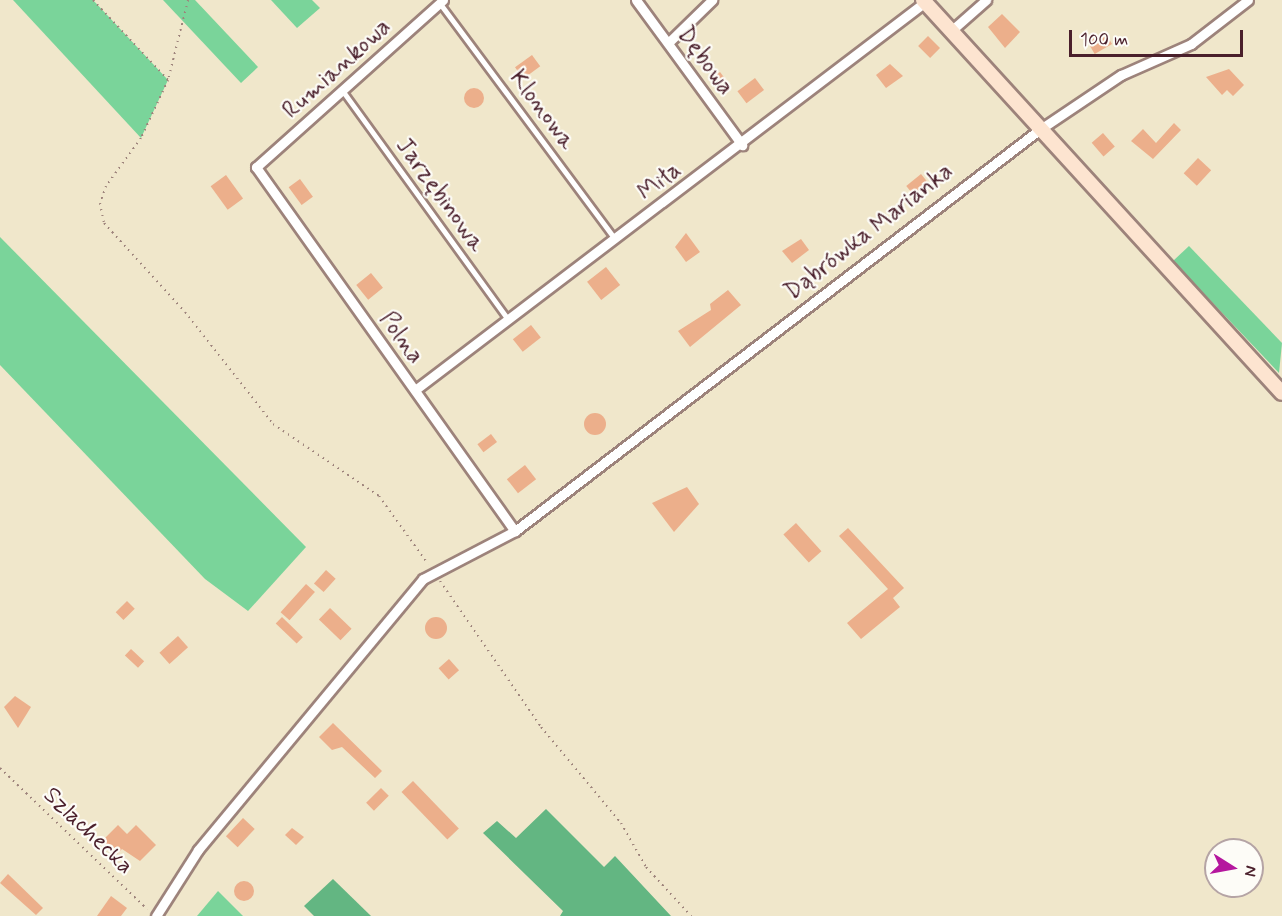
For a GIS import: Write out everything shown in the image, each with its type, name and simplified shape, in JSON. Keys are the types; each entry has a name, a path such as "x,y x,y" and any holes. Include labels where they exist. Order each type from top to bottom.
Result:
{"street":[{"name":"Dębowa","path":"636,0 742,145"},
{"path":"668,44 712,0"},
{"path":"951,31 986,0"},
{"name":"Dąbrówka Marianka","path":"433,572 515,531 1039,130 1121,75 1191,45 1248,0"},
{"name":"Rumiankowa","path":"256,167 442,1"},
{"path":"924,1 1039,130 1282,393"},
{"name":"Miła","path":"415,390 742,145 924,1"},
{"name":"Polna","path":"256,167 515,531"},
{"path":"156,916 198,850 433,572"}],"lane":[{"name":"Klonowa","path":"442,1 616,239"},
{"name":"Jarzębinowa","path":"343,91 509,320"}],"path":[{"path":"93,0 168,81"},
{"path":"188,0 168,81 141,138 106,186 100,203 111,236 185,312 273,424 379,496 541,727 621,823 646,867 691,916"},
{"name":"Szlachecka","path":"0,768 156,916"}],"green space":[{"path":"13,0 93,0 168,80 141,138"},
{"path":"163,0 195,0 258,67 241,83"},
{"path":"271,0 312,0 320,8 297,28"},
{"path":"0,237 306,547 248,611 205,579 0,365"},
{"path":"1189,246 1282,343 1279,373 1173,261"},
{"path":"546,809 604,867 615,856 671,916 560,916 563,911 483,833 497,821 516,838"},
{"path":"333,879 371,916 314,916 304,906"},
{"path":"218,891 243,916 197,916"}],"building":[{"path":"1002,14 1020,32 1005,48 988,27"},
{"path":"1105,32 1112,44 1095,54 1088,42"},
{"path":"928,36 940,48 930,58 918,46"},
{"path":"532,55 540,66 523,79 515,67"},
{"path":"890,64 903,76 886,88 876,75"},
{"path":"1229,69 1244,85 1233,96 1227,90 1222,95 1206,77"},
{"path":"720,72 729,84 719,91 710,79"},
{"path":"755,78 764,90 746,103 737,91"},
{"path":"474,88 481,91 484,98 481,105 474,108 467,105 464,98 467,91"},
{"path":"1174,123 1181,130 1153,159 1131,141 1143,129 1156,143"},
{"path":"1103,133 1115,147 1103,156 1092,143"},
{"path":"1198,158 1211,170 1197,186 1184,173"},
{"path":"921,174 929,184 914,196 906,186"},
{"path":"226,175 243,198 228,210 211,186"},
{"path":"300,179 313,197 302,205 289,187"},
{"path":"686,233 700,252 686,262 675,247"},
{"path":"801,239 809,250 792,263 782,251"},
{"path":"606,267 620,285 601,300 587,282"},
{"path":"371,273 383,288 368,300 356,285"},
{"path":"728,290 741,305 690,347 678,331 711,310 710,304"},
{"path":"531,325 541,338 523,352 513,339"},
{"path":"595,413 603,416 606,424 603,432 595,435 587,432 584,424 587,416"},
{"path":"491,434 497,442 483,452 477,444"},
{"path":"525,465 536,479 518,493 507,479"},
{"path":"687,487 699,504 674,532 652,503"},
{"path":"796,523 821,551 809,563 783,534"},
{"path":"848,528 904,588 893,598 900,607 861,639 847,623 888,589 839,536"},
{"path":"326,570 336,579 324,592 314,583"},
{"path":"306,584 315,592 289,620 281,612"},
{"path":"127,601 135,609 123,620 116,612"},
{"path":"330,608 352,629 340,640 319,620"},
{"path":"282,617 303,637 297,644 276,623"},
{"path":"436,617 444,620 447,628 444,636 436,639 428,636 425,628 428,620"},
{"path":"178,636 188,647 169,664 159,653"},
{"path":"131,649 144,661 138,668 125,656"},
{"path":"449,659 459,670 449,680 439,668"},
{"path":"15,696 31,707 18,728 4,707"},
{"path":"333,723 382,771 375,778 342,747 332,750 319,737"},
{"path":"413,781 459,828 447,840 401,792"},
{"path":"381,788 389,796 374,811 366,803"},
{"path":"243,818 255,829 238,847 226,836"},
{"path":"118,825 127,834 136,825 156,845 140,861 122,849 117,854 103,840"},
{"path":"292,828 304,837 296,845 285,835"},
{"path":"8,874 43,908 36,915 0,883"},
{"path":"244,881 251,884 254,891 251,898 244,901 237,898 234,891 237,884"},
{"path":"111,896 127,908 121,916 97,916"}]}
